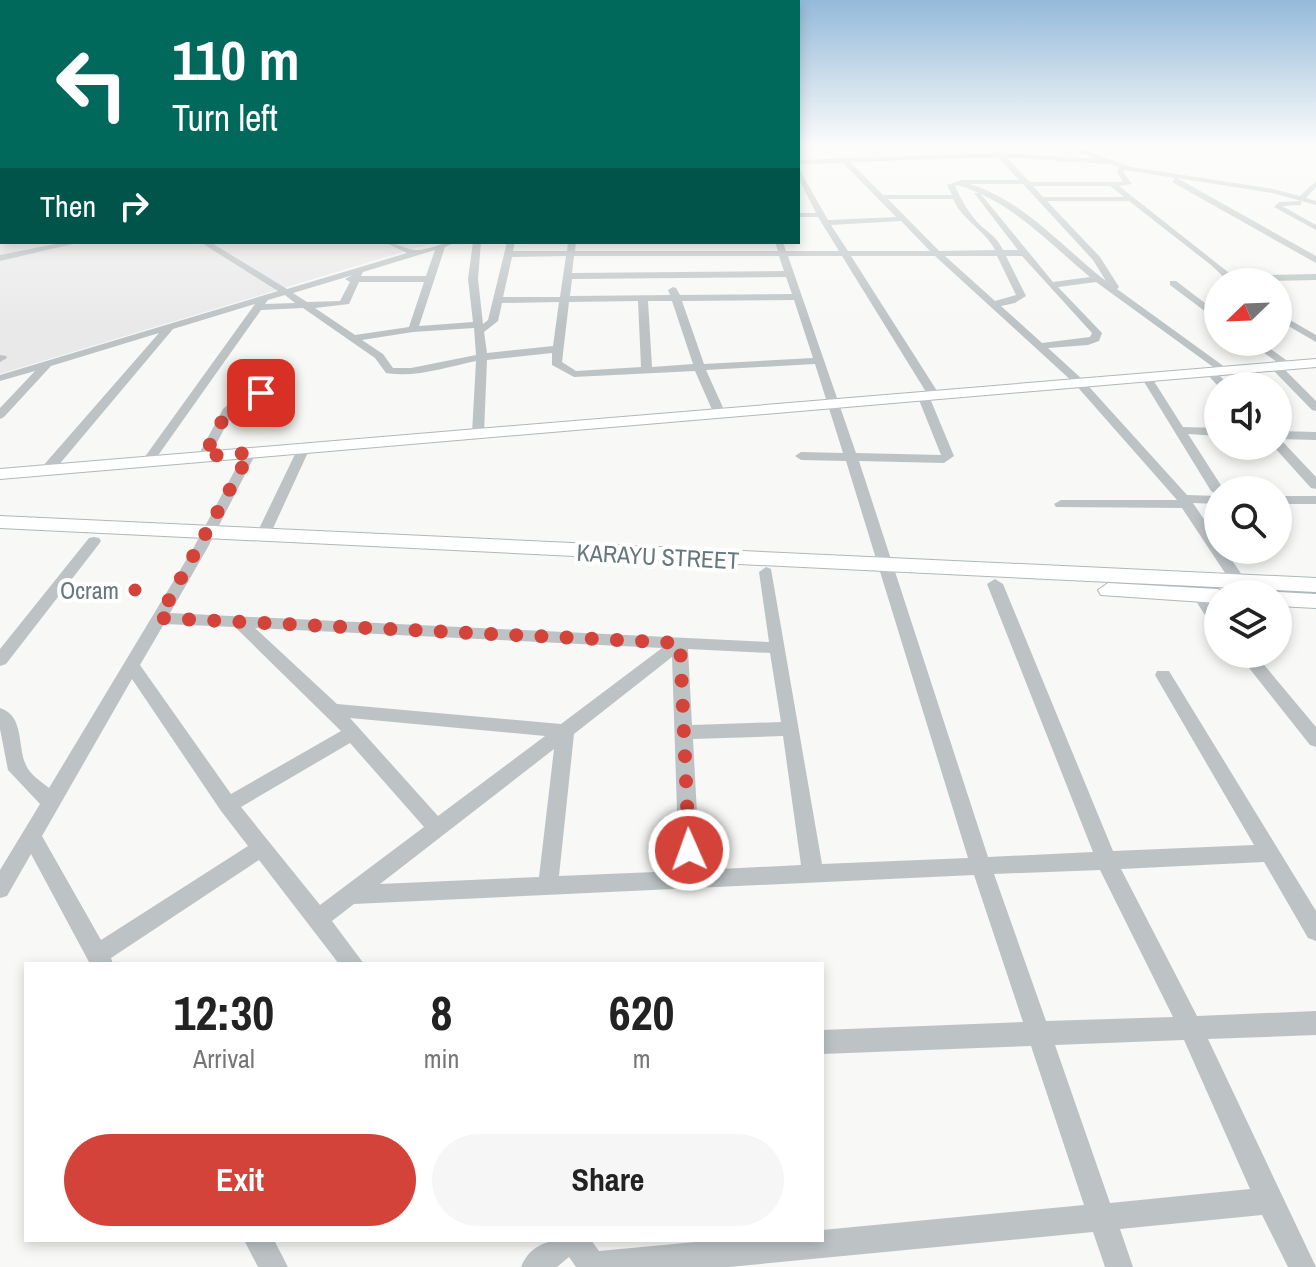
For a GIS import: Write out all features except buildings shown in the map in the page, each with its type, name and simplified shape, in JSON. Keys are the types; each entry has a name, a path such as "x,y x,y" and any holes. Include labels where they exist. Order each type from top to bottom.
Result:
{"main road":[{"path":"1242,372 1316,363"},
{"path":"0,474 1078,381 1204,376"},
{"name":"KARAYU STREET","path":"0,522 204,541 766,572 886,573 995,584 1204,596"},
{"name":"KARAYU STREET","path":"0,536 94,541 204,541 262,537 886,573 1204,586"},
{"name":"KARAYU STREET","path":"1292,586 1316,585"},
{"path":"1292,600 1316,601"}],"street":[{"path":"801,456 939,460 948,456 928,394 817,206"},
{"path":"889,206 1078,381 1185,502 1238,580"},
{"path":"962,206 978,227 993,238 1021,296 993,304"},
{"path":"990,206 1051,285 1097,333 1095,339 1088,342 1038,346"},
{"path":"998,206 1119,295 1214,372"},
{"path":"1049,206 1097,259 1119,295"},
{"path":"1141,206 1218,268"},
{"path":"1221,206 1316,260"},
{"path":"1280,206 1316,228"},
{"path":"800,215 824,219 902,219"},
{"path":"1010,234 1021,234"},
{"path":"0,258 67,244"},
{"path":"207,244 286,292 386,361 390,371 557,349"},
{"path":"393,244 414,253"},
{"path":"0,378 260,303 323,281 357,275 447,244"},
{"path":"413,329 428,279 447,244"},
{"path":"477,244 473,279 482,357 478,433"},
{"path":"352,338 413,329 478,328 493,321 510,244"},
{"path":"572,244 556,363 574,374 819,361"},
{"path":"615,254 616,244"},
{"path":"780,244 981,866 1119,1267"},
{"path":"508,254 615,254 670,248 845,254 1026,253"},
{"path":"670,248 668,275 700,369 719,412"},
{"path":"567,276 789,274"},
{"path":"357,275 428,279"},
{"path":"260,303 305,306 346,302 357,275"},
{"path":"1292,277 1316,277"},
{"path":"1301,277 1316,288"},
{"path":"1051,285 1098,279"},
{"path":"1173,283 1204,308"},
{"path":"499,300 798,297"},
{"path":"643,299 647,371"},
{"path":"148,461 260,303"},
{"path":"1196,303 1204,303"},
{"path":"1292,324 1316,339"},
{"path":"47,470 170,327"},
{"path":"1271,356 1282,365 1316,408"},
{"path":"0,415 48,363"},
{"path":"1146,377 1209,476"},
{"path":"204,456 229,409 237,402 289,383"},
{"path":"1180,430 1204,431"},
{"path":"1292,435 1316,436"},
{"path":"262,537 304,448"},
{"path":"0,889 204,541 250,453"},
{"path":"1292,459 1316,485"},
{"path":"1292,500 1316,500"},
{"path":"1061,504 1204,501"},
{"path":"0,660 94,541"},
{"path":"766,572 813,874"},
{"path":"995,584 1107,862 1191,1028 1269,1201 1303,1267"},
{"path":"159,618 778,648"},
{"path":"240,623 332,710 437,828"},
{"path":"318,919 680,643"},
{"path":"680,643 690,880"},
{"path":"132,665 228,805 351,962"},
{"path":"1257,668 1316,740"},
{"path":"1163,675 1316,931"},
{"path":"332,710 565,731"},
{"path":"0,715 11,731 17,770 51,802"},
{"path":"685,732 790,729"},
{"path":"548,886 565,731"},
{"path":"228,805 351,734"},
{"path":"31,835 100,960 261,848"},
{"path":"350,895 1267,853"},
{"path":"824,1042 1316,1023"},
{"path":"572,1242 593,1266 1269,1201"},
{"path":"259,1242 274,1267"},
{"path":"535,1267 567,1242"}],"shaded area":[{"path":"0,244 429,244 0,374"}],"place":[{"name":"Ocram","path":"135,590"}],"route":[{"path":"261,393 237,402 229,409 204,456 250,453 201,547 159,618 680,643 689,850"}]}
